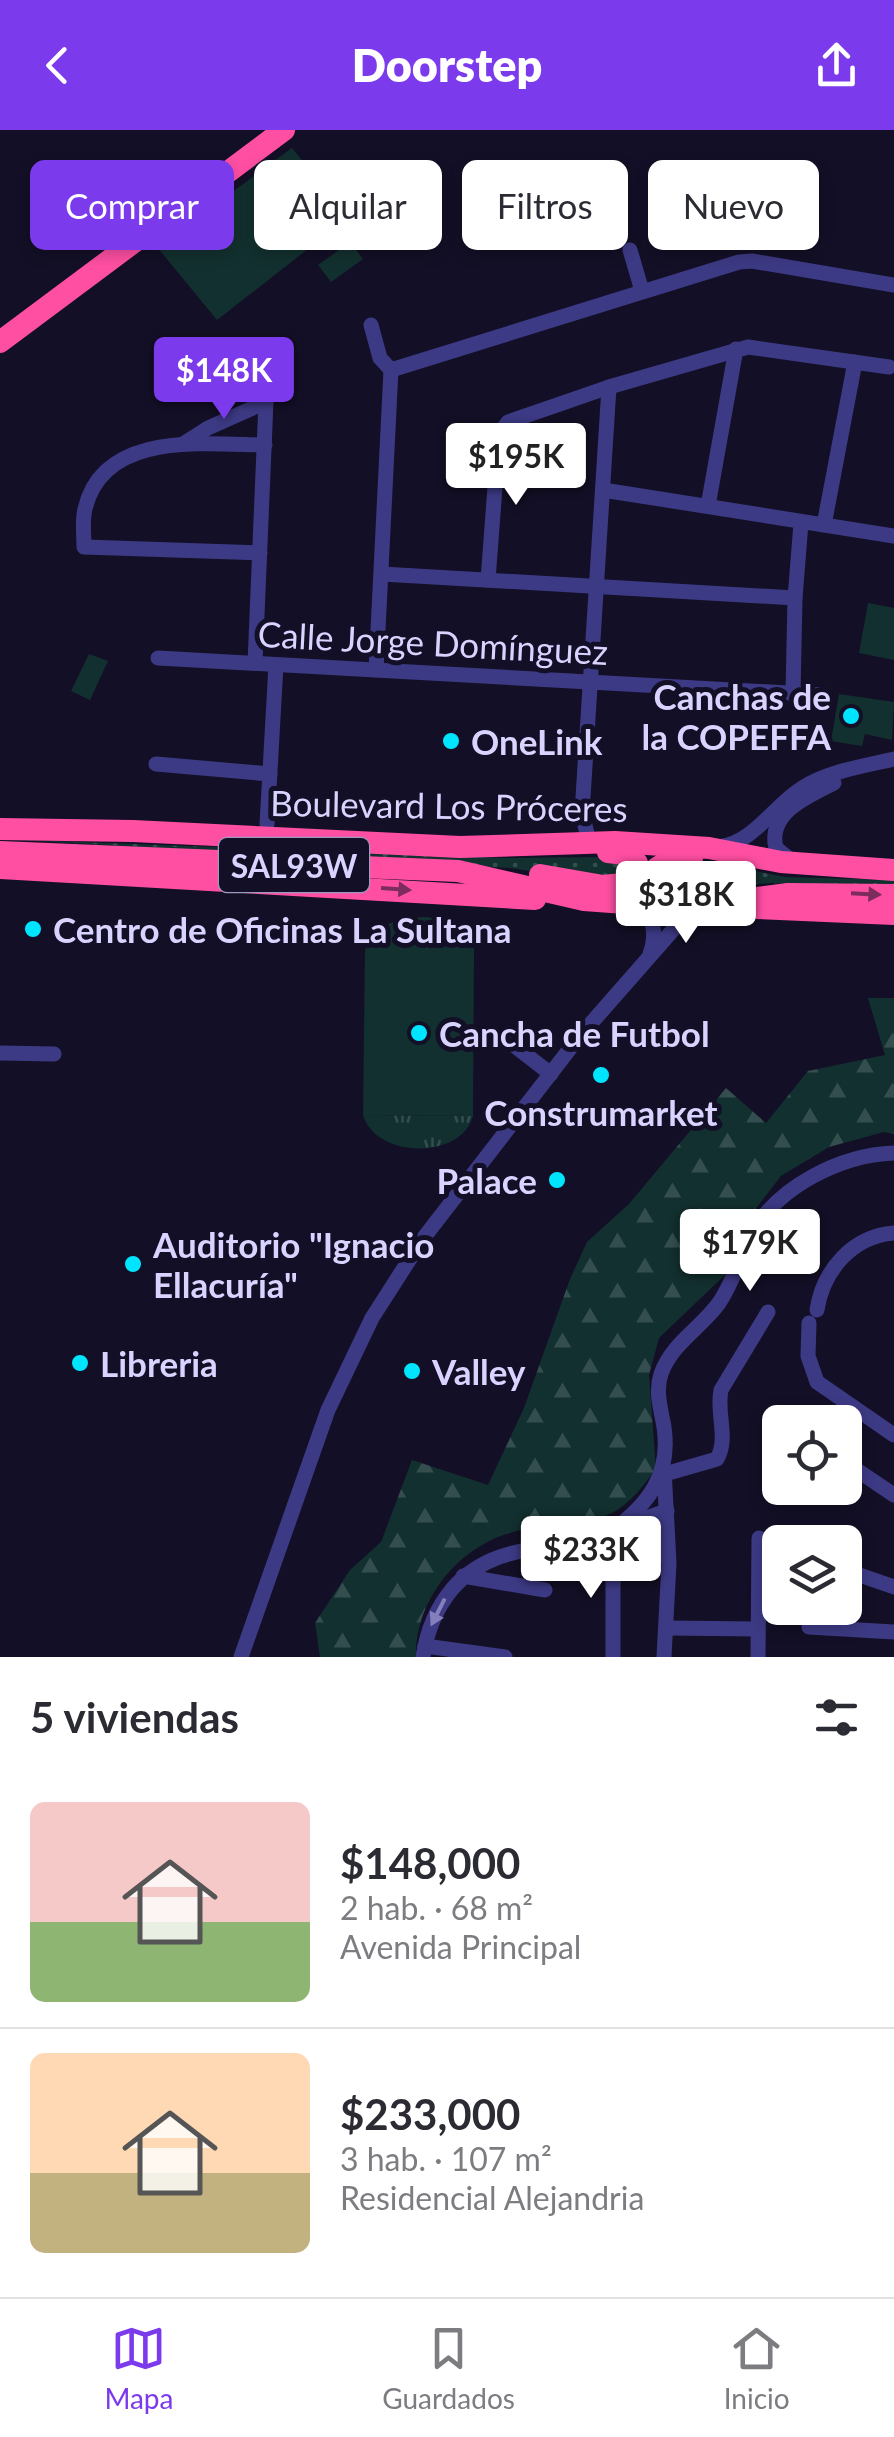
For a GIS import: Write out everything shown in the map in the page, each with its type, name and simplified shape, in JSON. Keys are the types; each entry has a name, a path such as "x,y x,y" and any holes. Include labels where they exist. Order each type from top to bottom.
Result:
{"highway":[{"path":"229,160 263,130"},
{"path":"234,163 284,130"},
{"path":"0,342 113,250"},
{"path":"0,326 96,263"},
{"path":"4,819 267,824 578,841"},
{"name":"Boulevard Los Próceres","path":"4,819 74,820 133,831 459,859 584,900 694,906 828,892 894,895"},
{"name":"Boulevard Los Próceres","path":"0,852 130,858 459,859 578,841 709,848 806,865 894,871"},
{"path":"614,852 631,857 639,868 634,882 622,886 510,871 459,859 614,852"},
{"path":"828,892 776,886 679,893 660,885 656,872 660,864 675,857 782,874 894,871"},
{"path":"10,868 130,858"},
{"path":"10,868 584,900"},
{"path":"694,906 894,914"}],"street":[{"path":"630,250 642,291"},
{"path":"391,370 746,261 894,285"},
{"path":"370,325 380,358 391,370 376,670"},
{"path":"488,580 502,427 508,422 736,350 762,347 888,368"},
{"path":"708,506 736,350"},
{"path":"254,663 268,354"},
{"path":"824,525 855,362"},
{"path":"578,841 599,586 609,387"},
{"path":"183,444 266,402"},
{"path":"260,552 84,548 84,512 90,493 114,462 151,448 183,444 264,445"},
{"path":"603,490 894,536"},
{"path":"793,692 794,598 801,522"},
{"path":"382,574 794,598"},
{"name":"Calle Jorge Domínguez","path":"158,658 824,695"},
{"path":"267,824 276,664"},
{"path":"709,848 736,843 805,786 894,759"},
{"path":"156,764 270,774"},
{"path":"806,865 790,860 776,848 774,834 781,818 802,801 873,764"},
{"path":"578,841 582,813"},
{"path":"631,904 645,912 653,926 649,958"},
{"path":"241,1657 328,1410 356,1347 422,1240 609,1000 694,906"},
{"path":"503,1037 550,1074"},
{"path":"0,1053 54,1054"},
{"path":"664,1657 670,1563 664,1431 658,1391 662,1373 675,1347 724,1294 763,1216 813,1176 849,1161 894,1153"},
{"path":"894,1233 866,1238 844,1255 822,1288 813,1316 808,1356 817,1382 894,1435"},
{"path":"612,1530 645,1504 664,1470 717,1459 723,1448 718,1403 721,1390 768,1312"},
{"path":"862,1473 894,1495"},
{"path":"506,1657 424,1652 438,1607 463,1576 486,1560 508,1552 596,1536 667,1511"},
{"path":"612,1530 638,1528 650,1533 670,1563"},
{"path":"612,1530 612,1657"},
{"path":"758,1657 759,1538"},
{"path":"463,1576 545,1590"},
{"path":"862,1576 894,1586"},
{"path":"810,1627 894,1632"},
{"path":"666,1628 757,1629"}],"green space":[{"path":"292,148 302,160 276,160"},
{"path":"254,176 254,250 307,250 217,320 159,250 234,250 234,191"},
{"path":"339,250 356,250 363,259 331,282 318,265"},
{"path":"868,603 894,608 894,660 859,653"},
{"path":"89,654 108,661 90,700 71,691"},
{"name":"Canchas de la COPEFFA","path":"839,694 894,702 892,740 865,734 862,746 831,741"},
{"path":"1,839 506,858 606,857 627,867 627,873 584,879 510,868"},
{"path":"681,860 785,877 894,880 894,889 771,883 675,887 665,872"},
{"path":"423,917 454,926 467,936 474,950 365,950 374,934 388,924"},
{"name":"Cancha de Futbol","path":"365,950 474,950 473,1116 363,1115"},
{"path":"868,998 894,998 894,1134 884,1132 829,1147 781,1176 743,1225 727,1273 659,1338 649,1375 656,1469 642,1488 619,1509 601,1517 513,1532 474,1550 458,1563 432,1596 423,1616 416,1657 320,1657 315,1623 350,1570 381,1542 412,1460 488,1485 524,1408 587,1242 629,1204 726,1088 766,1123 808,1071 885,1055"},
{"path":"363,1115 473,1116 453,1141 418,1149 384,1140"}],"place":[{"name":"Canchas de la COPEFFA","path":"851,716"},
{"name":"OneLink","path":"451,741"},
{"name":"Centro de Oficinas La Sultana","path":"33,929"},
{"name":"Cancha de Futbol","path":"419,1033"},
{"name":"Construmarket","path":"601,1075"},
{"name":"Palace","path":"557,1180"},
{"name":"Auditorio \"Ignacio Ellacuría\"","path":"133,1264"},
{"name":"Libreria","path":"80,1363"},
{"name":"Valley","path":"412,1371"}]}
